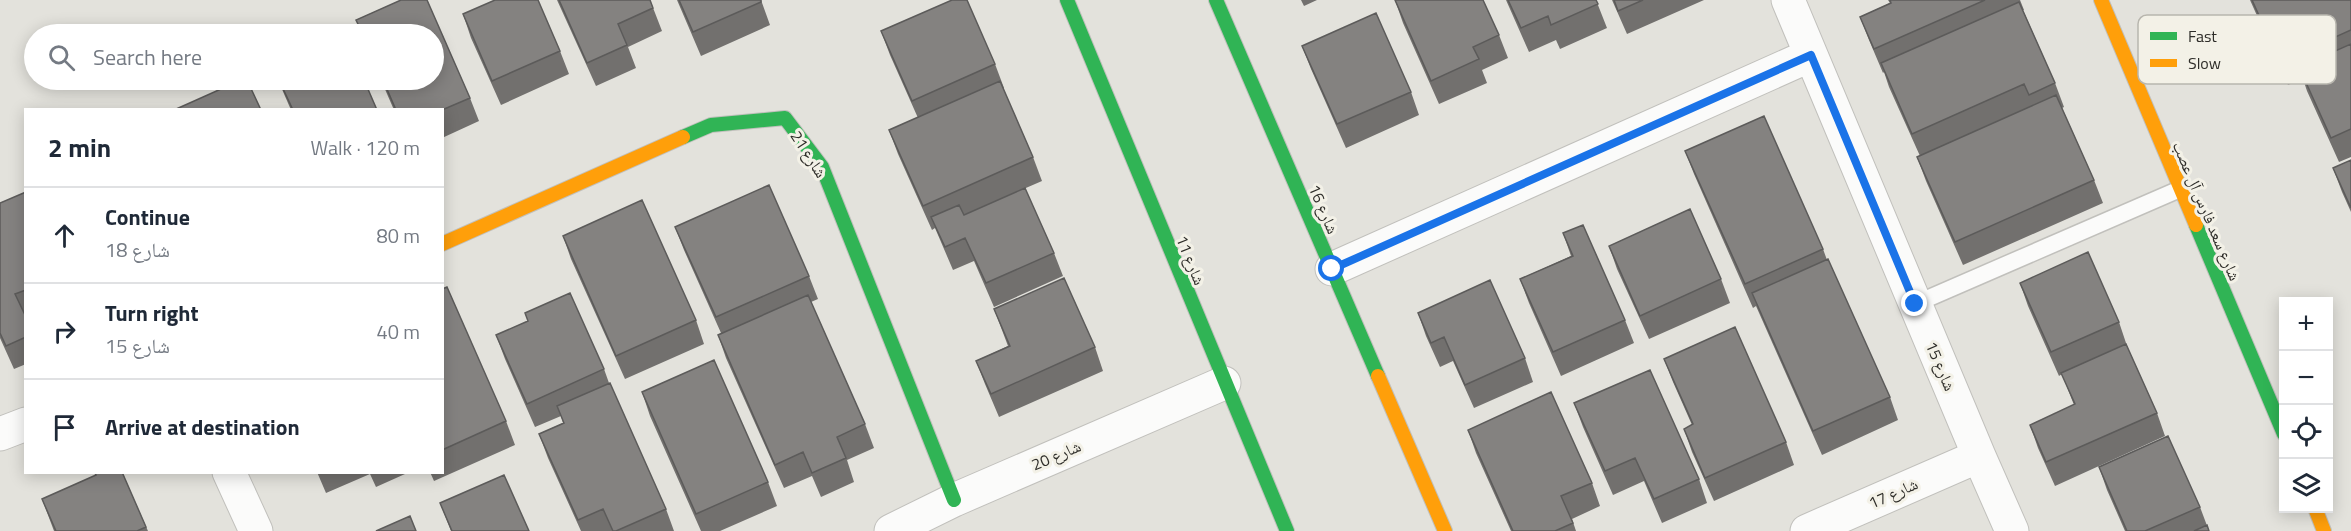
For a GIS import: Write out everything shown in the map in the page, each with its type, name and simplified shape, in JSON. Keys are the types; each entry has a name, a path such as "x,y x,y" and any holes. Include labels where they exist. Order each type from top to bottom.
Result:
{"street":[{"name":"شارع 11","path":"1066,0 1287,531"},
{"name":"شارع 16","path":"1216,0 1445,531"},
{"name":"شارع 15","path":"1788,0 2012,531"},
{"name":"شارع سعد فارس آل عصب","path":"2101,0 2279,425"},
{"path":"1332,269 1811,55"},
{"name":"شارع 21","path":"444,243 711,125 785,118 822,167 954,500"},
{"name":"شارع 20","path":"891,531 954,500 1224,383"},
{"path":"0,434 24,425"},
{"name":"شارع 17","path":"1807,531 1979,456"},
{"path":"230,474 256,531"},
{"path":"2317,513 2324,531"}],"lane":[{"path":"1915,304 2180,189"}],"building":[{"path":"401,0 427,0 438,24 358,24 356,20"},
{"path":"495,0 538,0 560,51 492,81 463,14"},
{"path":"559,0 650,0 653,8 618,24 627,45 587,63"},
{"path":"679,0 761,0 761,2 693,32"},
{"path":"952,0 967,0 995,64 912,101 881,31"},
{"path":"1395,0 1483,0 1499,35 1473,47 1479,59 1431,81"},
{"path":"1508,0 1596,0 1598,4 1551,25 1548,16 1521,28"},
{"path":"1614,0 1643,0 1618,11"},
{"path":"1890,0 1985,0 1874,49 1860,17 1891,3"},
{"path":"2252,0 2351,0 2351,30 2336,37 2336,15 2259,15"},
{"path":"2019,2 2055,83 2029,95 2024,84 1912,134 1881,63"},
{"path":"1376,13 1411,92 1337,124 1302,46"},
{"path":"444,39 470,98 444,109 395,108 387,90 444,90"},
{"path":"2351,44 2351,129 2331,138 2307,84 2336,84 2336,51"},
{"path":"1000,81 1033,157 923,206 889,130"},
{"path":"219,90 252,90 260,108 178,108"},
{"path":"284,90 368,90 376,108 292,108"},
{"path":"2056,95 2094,180 1955,242 1917,157"},
{"path":"1764,116 1823,249 1745,284 1685,151"},
{"path":"2351,160 2351,208 2333,168"},
{"path":"769,185 809,276 716,317 675,227"},
{"path":"1025,188 1054,253 986,283 965,238 945,247 931,217 959,205 964,215"},
{"path":"24,193 24,291 15,294 24,313 24,338 6,346 0,333 0,203"},
{"path":"642,200 696,320 616,356 563,236"},
{"path":"1690,209 1721,279 1640,316 1609,246"},
{"path":"1583,225 1625,320 1553,352 1520,279 1573,256 1563,233"},
{"path":"2088,252 2119,322 2051,352 2020,283"},
{"path":"1828,259 1890,397 1813,431 1752,293"},
{"path":"1064,278 1095,347 991,394 976,361 1010,346 994,309"},
{"path":"1490,280 1525,358 1465,385 1444,337 1431,343 1418,313"},
{"path":"447,287 506,421 444,449 444,288"},
{"path":"570,293 604,369 527,404 496,335 528,321 525,313"},
{"path":"808,295 865,424 837,437 846,458 812,473 803,452 775,465 718,335"},
{"path":"1735,327 1786,442 1705,478 1684,429 1693,424 1664,359"},
{"path":"2126,344 2157,413 2046,462 2030,425 2075,404 2061,373"},
{"path":"714,360 768,482 696,514 642,392"},
{"path":"1650,370 1699,479 1654,499 1635,458 1605,471 1574,403"},
{"path":"610,383 666,509 616,531 613,531 603,509 578,520 539,434 564,423 557,406"},
{"path":"1551,392 1592,483 1561,496 1573,523 1555,531 1513,531 1468,430"},
{"path":"2168,436 2200,507 2145,531 2127,531 2099,467"},
{"path":"123,474 146,527 137,531 56,531 42,499 96,475"},
{"path":"504,475 529,531 452,531 440,503"},
{"path":"410,516 416,531 376,531"},
{"path":"2207,525 2209,531 2194,531"}],"traffic: fast":[{"path":"1067,0 1287,531"},
{"path":"1216,0 1378,376"},
{"path":"683,137 711,125 785,118 822,167 954,500"},
{"path":"2196,225 2279,422"}],"traffic: slow":[{"path":"2101,0 2196,225"},
{"path":"444,243 683,137"},
{"path":"1378,376 1445,531"},
{"path":"2317,513 2324,531"}],"route":[{"path":"1332,269 1811,55 1915,304"}]}
